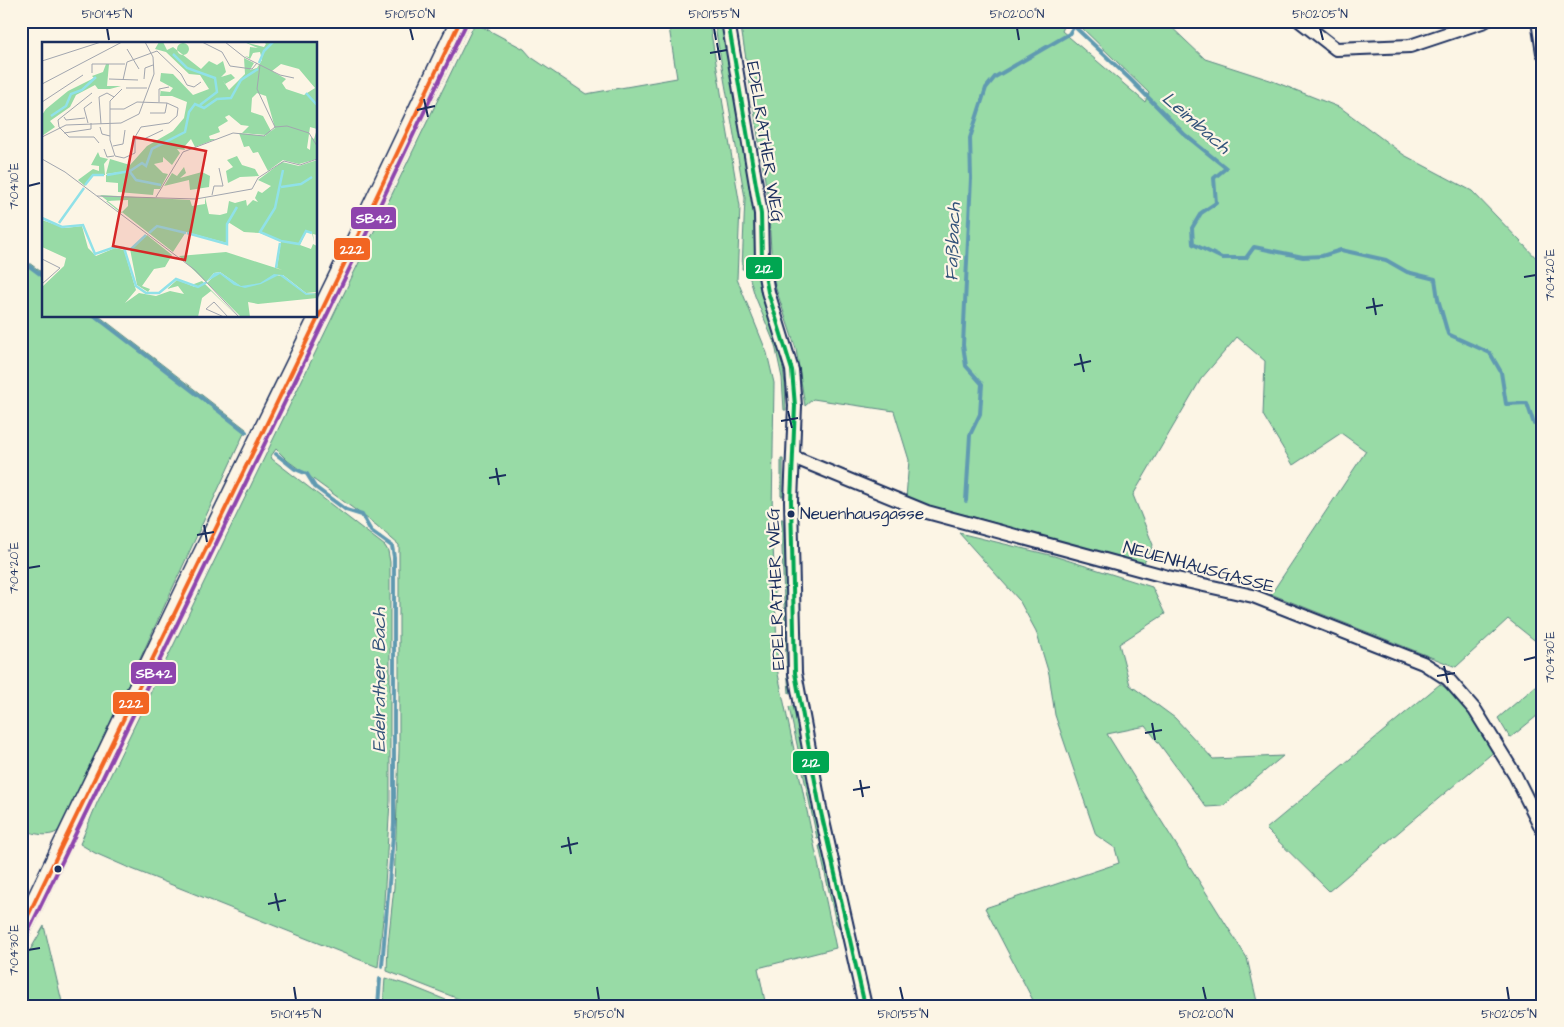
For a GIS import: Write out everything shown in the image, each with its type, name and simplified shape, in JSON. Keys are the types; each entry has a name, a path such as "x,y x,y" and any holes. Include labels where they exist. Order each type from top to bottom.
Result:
{"main road":[{"path":"318,318 460,21"},
{"path":"21,931 318,318"}],"street":[{"name":"EDELRATHER WEG","path":"728,21 761,214 762,259 768,292 792,370 795,406 791,501 795,673 820,808 865,1006"},
{"path":"1300,21 1336,48 1410,46 1485,21"},
{"path":"1538,21 1543,53"},
{"name":"NEUENHAUSGASSE","path":"793,457 927,512 1168,577 1253,596 1423,663 1448,679 1475,710 1515,775 1543,832"}],"green space":[{"path":"476,21 481,21 479,25 524,49 531,57 586,94 677,78 668,21 709,21 740,206 737,279 767,353 774,383 772,516 778,674 836,948 758,968 766,1006 477,1006 387,971 394,887 399,750 399,545 376,525 288,461 276,449 271,456 272,459 385,546 388,551 390,562 390,801 383,919 378,967 127,867 80,844 97,803"},
{"path":"714,21 722,21 754,202 760,287 782,360 786,410 784,410 782,378 775,345 755,296 747,269 742,269 745,198"},
{"path":"740,21 1067,21 1062,31 1145,102 1149,93 1078,24 1078,21 1165,21 1205,59 1270,80 1341,108 1404,155 1472,191 1543,265 1543,647 1508,619 1456,667 1271,594 1366,451 1341,433 1293,465 1263,415 1265,361 1237,337 1201,379 1133,495 1153,545 1143,565 967,515 931,508 906,498 909,460 894,411 813,399 805,406 796,349 775,286 768,199"},
{"path":"21,257 42,273 42,318 102,318 246,429 63,826 54,833 44,835 21,830"},
{"path":"781,459 783,459 783,496 781,496"},
{"path":"781,519 783,519 793,692 789,693 786,656"},
{"path":"959,533 1054,556 1152,587 1165,614 1119,644 1130,685 1175,718 1213,759 1283,756 1223,806 1206,807 1146,726 1107,734 1247,958 1258,1006 1036,1006 985,908 1119,863 1115,848 1096,835 1055,715 1049,674 1036,631 1019,600"},
{"path":"1543,680 1543,711 1510,738 1498,718"},
{"path":"1440,684 1458,697 1496,750 1329,891 1266,829"},
{"path":"795,705 823,838 817,838 789,707"},
{"path":"825,845 844,935 836,923 819,846"},
{"path":"44,926 63,1006 21,1006 21,966"},
{"path":"385,978 411,986 461,1006 383,1006"}],"waterway":[{"name":"Leimbach","path":"1073,21 1074,26 1184,134 1226,168 1214,178 1216,203 1201,213 1192,228 1193,244 1222,258 1246,258 1254,247 1303,257 1322,256 1341,250 1386,260 1407,272 1435,279 1438,299 1448,334 1490,353 1501,372 1506,404 1527,403 1534,424 1543,423"},
{"name":"Faßbach","path":"966,501 970,435 980,414 982,384 966,366 963,345 971,178 970,138 986,88 995,77 1069,34 1074,26"},
{"name":"Edelrather Bach","path":"21,260 42,276"},
{"name":"Edelrather Bach","path":"98,318 246,432"},
{"name":"Edelrather Bach","path":"276,454 295,469 307,474 315,487 346,510 362,515 371,531 392,546 394,557 394,824 382,966"},
{"name":"Edelrather Bach","path":"378,1006 380,979"}],"transit line":[{"name":"222","path":"21,930 460,21"},
{"name":"212","path":"728,21 761,214 762,259 768,292 792,370 795,406 791,501 795,673 820,808 865,1006"},
{"name":"SB42","path":"27,934 466,24"}],"place":[{"name":"Neuenhausgasse","path":"791,514"}]}
